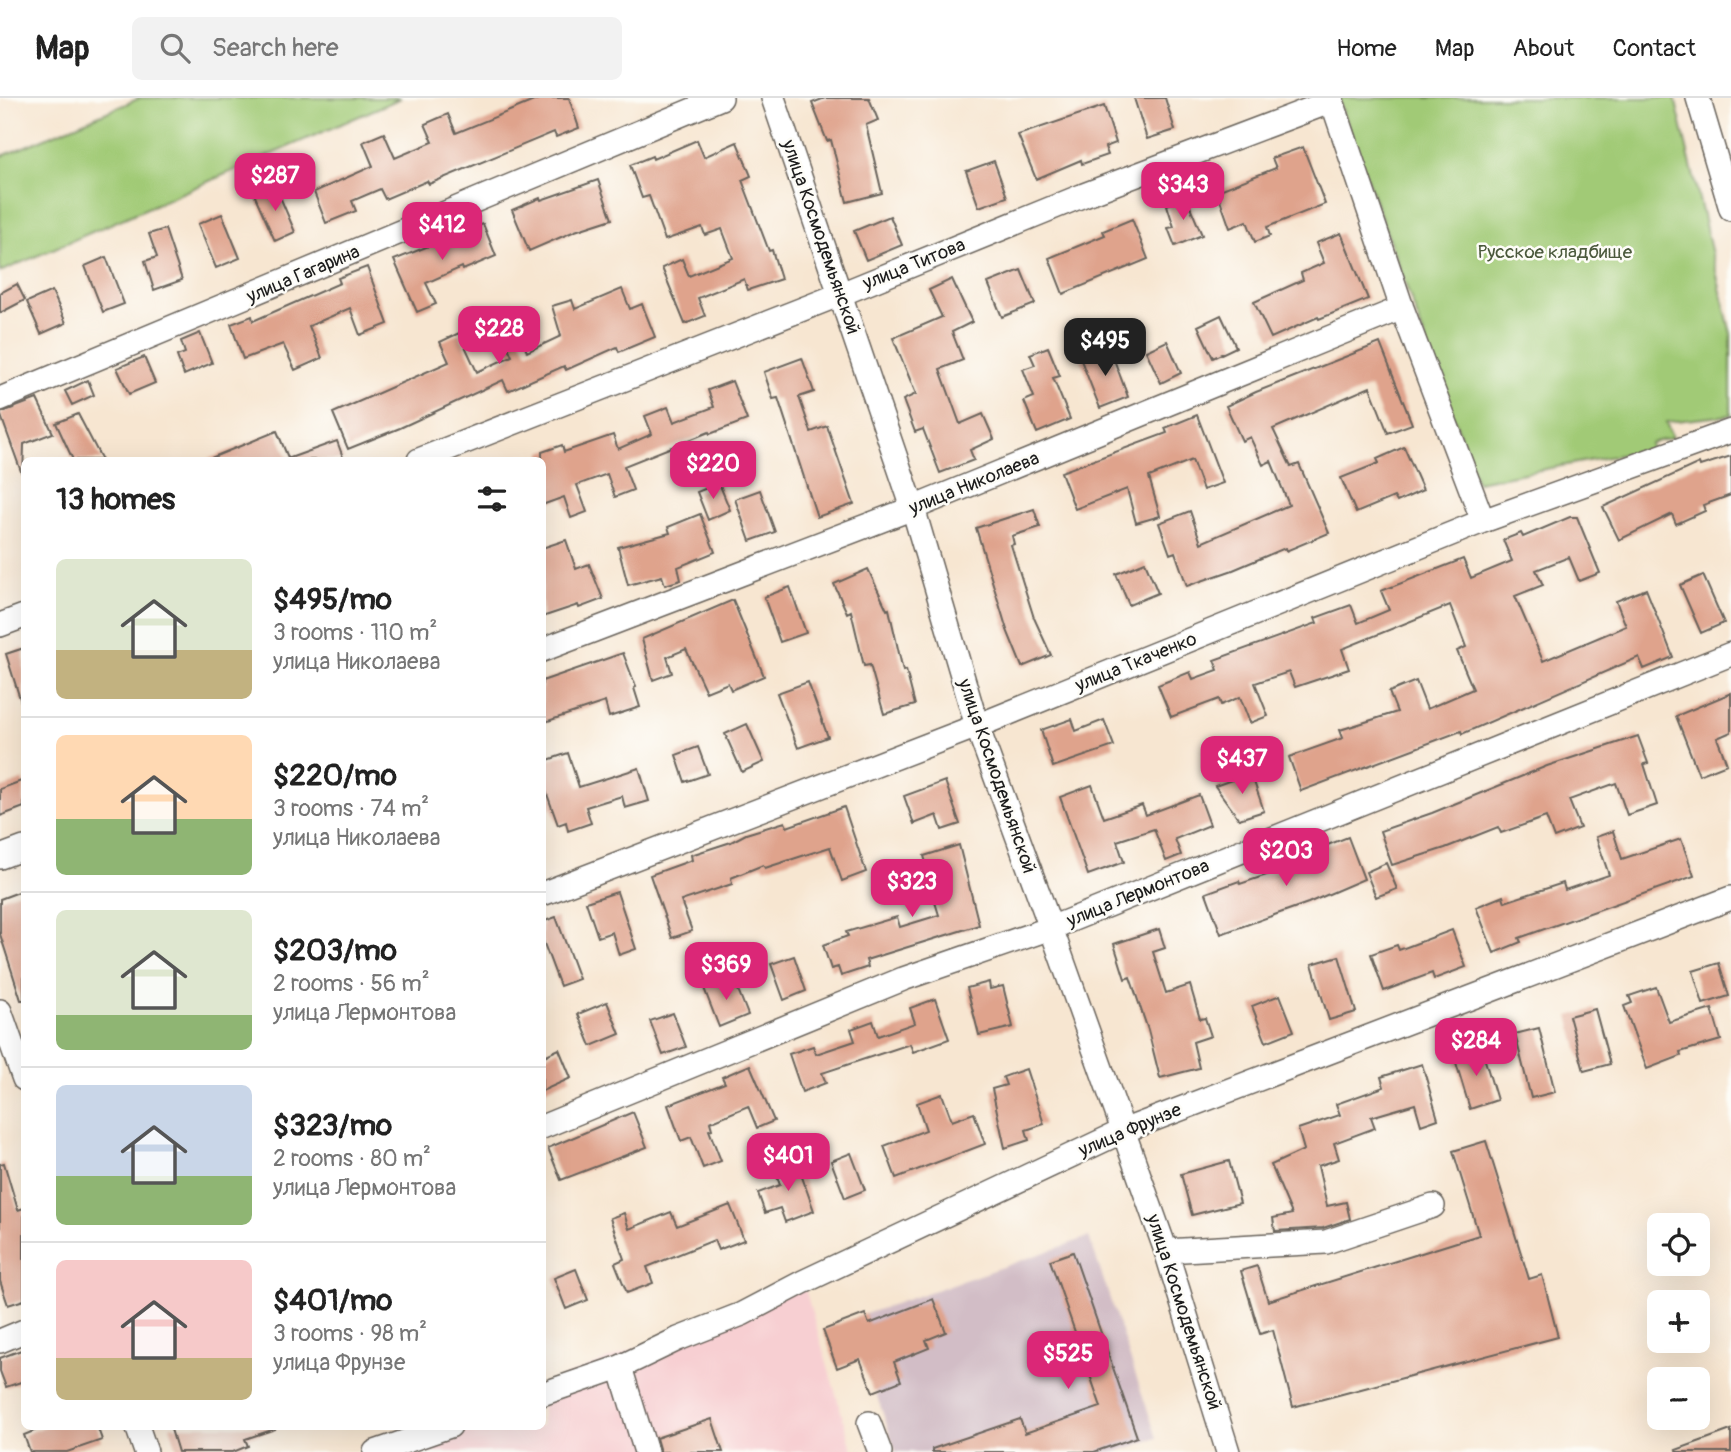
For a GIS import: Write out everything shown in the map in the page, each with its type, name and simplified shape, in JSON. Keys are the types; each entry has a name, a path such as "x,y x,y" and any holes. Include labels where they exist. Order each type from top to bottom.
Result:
{"street":[{"name":"улица Гагарина","path":"0,399 721,98"},
{"name":"улица Космодемьянской","path":"773,98 913,508 977,726 1166,1251 1228,1452"},
{"path":"1698,98 1731,208"},
{"name":"улица Титова","path":"427,457 841,294 1084,194 1332,100"},
{"path":"1332,100 1402,308 1483,521"},
{"name":"улица Николаева","path":"546,648 913,508 1402,308"},
{"name":"улица Ткаченко","path":"546,892 977,726 1483,521 1731,431"},
{"path":"0,625 21,617"},
{"name":"улица Лермонтова","path":"546,1125 903,979 1051,928 1731,654"},
{"path":"0,857 21,849"},
{"name":"улица Фрунзе","path":"546,1393 620,1367 678,1339 742,1314 803,1282 1123,1131 1731,898"},
{"path":"0,1011 21,1070"},
{"path":"1166,1251 1326,1242 1433,1206"},
{"path":"0,1342 21,1332"},
{"path":"620,1367 646,1452"},
{"path":"869,1423 880,1452"},
{"path":"138,1430 146,1452"},
{"path":"375,1452 438,1430"}],"shaded area":[{"path":"1089,1237 1157,1438 1116,1452 896,1452 851,1319"},
{"path":"803,1282 853,1452 373,1452 428,1430 546,1430 546,1384"}],"green space":[{"path":"140,98 401,98 0,272 0,157"},
{"name":"Русское кладбище","path":"1338,98 1675,98 1731,334 1731,415 1666,422 1672,438 1650,443 1651,449 1477,482"}],"building":[{"path":"541,98 569,98 579,128 556,137 554,132 429,184 427,181 385,199 380,189 352,201 356,211 326,223 314,192 373,166 363,142 384,133 395,158 433,142 425,124 448,114 456,133"},
{"path":"825,98 869,98 878,120 866,125 882,193 847,202 831,140 827,141 812,103"},
{"path":"1134,98 1165,98 1175,130 1147,139"},
{"path":"1104,106 1116,143 1105,147 1108,155 1082,164 1081,160 1036,179 1018,135"},
{"path":"697,140 704,157 737,142 751,176 742,180 769,251 772,250 781,279 748,290 744,279 698,298 705,316 685,324 662,268 682,259 689,276 733,258 722,229 705,235 702,227 665,240 649,196 642,198 630,165 652,156 653,159"},
{"path":"1303,147 1325,204 1267,227 1270,236 1255,242 1247,221 1230,228 1217,191 1276,168 1272,158"},
{"path":"994,161 1007,197 979,207 966,171"},
{"path":"598,180 612,219 575,231 529,251 512,210 540,198 541,200"},
{"path":"275,185 295,232 275,241 254,194"},
{"path":"1186,197 1202,235 1175,246 1168,228 1174,227 1167,205"},
{"path":"222,214 240,258 216,268 198,224"},
{"path":"890,216 902,245 866,260 854,231"},
{"path":"1132,219 1148,259 1063,294 1049,258 1105,235 1103,231"},
{"path":"483,224 496,256 426,283 436,304 417,312 394,260"},
{"path":"165,229 182,280 154,290 145,261 157,257 149,234"},
{"path":"1341,233 1368,299 1271,338 1254,302 1303,280 1301,273 1324,263 1316,243"},
{"path":"106,257 124,304 103,312 85,266"},
{"path":"367,267 388,324 360,335 350,308 309,326 322,358 295,370 283,344 243,359 231,324 252,316 253,321 340,283 338,278"},
{"path":"1021,270 1035,304 1002,317 988,283"},
{"path":"952,279 972,322 952,332 963,360 940,369 960,424 983,414 994,439 970,450 974,460 940,473 923,429 915,432 903,400 916,394 893,338 942,317 929,290"},
{"path":"17,284 25,300 0,313 0,293"},
{"path":"622,289 630,309 642,304 655,337 619,352 617,347 566,370 564,366 508,391 503,380 348,449 333,413 449,362 440,342 459,333 477,372 512,356 498,325 512,318 527,352 561,336 552,306 572,300 575,309"},
{"path":"52,291 66,323 41,334 27,302"},
{"path":"1221,315 1236,347 1213,358 1198,326"},
{"path":"200,333 212,363 184,375 177,356 185,353 181,341"},
{"path":"1167,341 1181,373 1161,383 1146,351"},
{"path":"1380,343 1412,424 1388,433 1370,387 1273,429 1291,467 1299,464 1329,533 1187,586 1175,552 1170,554 1159,523 1190,511 1201,543 1289,505 1271,461 1263,465 1250,437 1242,441 1226,406"},
{"path":"1048,347 1060,376 1053,378 1070,419 1037,433 1024,401 1034,397 1023,369 1035,365 1030,354"},
{"path":"1110,349 1128,397 1100,408 1081,360"},
{"path":"144,357 155,383 129,394 117,368"},
{"path":"802,358 814,392 799,397 811,432 827,426 854,504 817,517 778,398 773,399 764,372"},
{"path":"88,380 94,395 72,405 65,391"},
{"path":"732,381 747,420 624,466 633,490 615,497 607,474 577,485 587,512 571,518 564,497 546,504 546,457 542,457 542,452 562,445 564,452 613,435 618,449 652,434 645,416 668,407 674,422 714,407 708,390"},
{"path":"37,399 53,433 24,444 21,471 0,413"},
{"path":"78,414 100,457 72,457 56,423"},
{"path":"1197,415 1223,483 1203,490 1192,460 1149,477 1160,516 1136,523 1127,489 1075,509 1061,472 1167,433 1165,428"},
{"path":"277,431 288,457 213,457"},
{"path":"337,441 343,457 293,457"},
{"path":"1404,447 1423,490 1397,502 1394,497 1356,513 1341,478 1379,463 1377,459"},
{"path":"1731,456 1731,495 1703,505 1705,511 1676,524 1672,514 1619,540 1603,507 1699,463 1700,466"},
{"path":"719,483 730,510 708,520 697,492"},
{"path":"760,490 775,532 750,541 735,499"},
{"path":"1034,509 1040,527 1012,536 1014,544 1011,545 1034,618 1051,655 1022,667 1007,630 976,528"},
{"path":"700,514 715,552 678,567 681,580 665,585 662,576 628,585 618,547 670,533 668,527"},
{"path":"1570,517 1577,517 1600,573 1579,581 1569,557 1536,570 1543,585 1515,596 1543,661 1626,626 1616,601 1646,589 1673,657 1644,669 1639,657 1462,734 1461,731 1301,791 1289,757 1343,738 1340,730 1397,712 1389,692 1416,681 1427,709 1473,689 1457,651 1466,647 1450,605 1342,649 1349,669 1295,687 1289,672 1255,683 1268,716 1250,723 1240,697 1221,705 1219,699 1171,717 1158,685 1190,672 1193,679 1218,670 1214,660 1317,623 1315,618 1351,605 1358,623 1389,610 1381,591 1463,559 1471,578 1512,561 1503,540 1521,533 1523,537"},
{"path":"566,540 576,569 589,564 603,599 546,616 546,547"},
{"path":"1145,562 1158,593 1129,605 1116,574"},
{"path":"868,569 887,610 889,609 903,671 906,670 915,705 884,714 870,665 864,666 851,611 847,613 834,584"},
{"path":"1703,575 1724,623 1701,633 1680,585"},
{"path":"790,587 806,633 780,642 764,597"},
{"path":"733,600 764,676 731,690 728,683 706,692 686,649 667,657 672,673 653,680 642,639"},
{"path":"21,649 21,702 6,654"},
{"path":"623,653 636,687 634,688 640,707 609,717 605,702 546,722 546,680"},
{"path":"808,682 828,737 798,748 777,693"},
{"path":"1731,693 1731,732 1717,738 1727,764 1699,775 1676,716"},
{"path":"1072,719 1076,731 1104,720 1114,746 1053,767 1041,730"},
{"path":"747,724 764,762 742,772 725,734"},
{"path":"1638,736 1648,763 1644,764 1657,805 1627,815 1616,783 1569,800 1580,828 1554,838 1546,817 1501,833 1498,827 1392,865 1380,831 1547,766"},
{"path":"698,747 708,774 685,782 676,755"},
{"path":"568,753 579,787 639,768 649,801 625,808 622,796 586,807 591,823 568,831 566,822 558,825 546,791 546,761"},
{"path":"1251,773 1264,811 1239,819 1215,786"},
{"path":"21,781 21,808 0,816 0,789"},
{"path":"945,781 960,824 942,830 937,815 914,824 904,796"},
{"path":"1092,785 1104,818 1142,805 1146,815 1199,795 1210,825 1175,839 1181,855 1166,861 1154,829 1117,841 1124,862 1088,875 1060,797"},
{"path":"844,807 866,872 842,881 830,847 765,868 763,865 731,878 732,884 681,901 692,931 672,938 650,875 692,860 691,855 731,842 746,834 785,822 787,827"},
{"path":"1613,831 1622,859 1681,839 1694,876 1519,938 1521,942 1494,953 1476,907 1503,896 1505,902 1563,883 1565,890 1609,875 1596,837"},
{"path":"1348,837 1364,879 1308,903 1221,934 1206,893 1320,857 1317,849"},
{"path":"959,845 979,925 866,960 868,967 841,976 838,967 831,969 823,945 848,936 846,932 897,917 900,927 939,915 935,902 938,901 924,856"},
{"path":"1386,863 1397,889 1376,897 1366,872"},
{"path":"21,891 21,1000 0,934 0,899"},
{"path":"617,892 636,949 619,955 612,932 598,937 586,902"},
{"path":"556,917 579,979 560,986 546,949 546,921"},
{"path":"1159,929 1165,948 1153,952 1166,993 1190,985 1200,1019 1205,1018 1211,1036 1193,1042 1199,1068 1160,1078 1148,1030 1130,977 1125,979 1114,944"},
{"path":"1452,930 1466,967 1434,979 1432,973 1384,991 1371,954 1397,945 1399,950"},
{"path":"794,956 806,991 784,1000 771,964"},
{"path":"1339,956 1356,1012 1329,1020 1312,964"},
{"path":"1719,963 1729,996 1703,1004 1693,971"},
{"path":"733,977 748,1015 719,1027 704,988"},
{"path":"989,982 990,989 1003,986 1013,1027 979,1035 967,988"},
{"path":"1656,987 1669,1022 1712,1009 1721,1040 1680,1052 1681,1056 1647,1069 1624,1006 1632,1003 1629,996"},
{"path":"1280,995 1294,1031 1266,1042 1252,1006"},
{"path":"935,999 949,1039 913,1052 910,1044 822,1073 826,1083 802,1092 789,1054 813,1046 816,1054 855,1041 851,1029 873,1021 878,1036 915,1023 910,1008"},
{"path":"607,1002 620,1034 591,1046 578,1014"},
{"path":"1595,1009 1610,1064 1584,1071 1569,1016"},
{"path":"673,1013 686,1047 663,1055 650,1021"},
{"path":"1539,1028 1555,1092 1531,1098 1515,1034"},
{"path":"1481,1047 1497,1100 1470,1109 1454,1056"},
{"path":"559,1049 571,1078 546,1089 546,1055"},
{"path":"1422,1064 1438,1119 1421,1125 1415,1104 1371,1117 1375,1128 1334,1143 1339,1159 1318,1166 1327,1206 1346,1202 1350,1219 1323,1228 1275,1231 1273,1218 1292,1214 1271,1165 1304,1150 1298,1129 1340,1115 1336,1104 1384,1087 1381,1077"},
{"path":"750,1065 774,1121 757,1128 748,1106 710,1122 712,1129 709,1130 721,1161 703,1168 691,1137 681,1141 668,1105 725,1083 722,1077"},
{"path":"1026,1069 1044,1124 1026,1130 1029,1140 1005,1148 992,1089 1006,1085 1003,1077"},
{"path":"942,1094 952,1121 974,1113 985,1144 896,1178 884,1146 926,1130 917,1103"},
{"path":"633,1112 647,1147 561,1180 548,1148"},
{"path":"1486,1141 1529,1279 1542,1275 1558,1337 1293,1407 1273,1330 1260,1334 1241,1271 1257,1266 1268,1301 1479,1235 1453,1151"},
{"path":"851,1153 865,1190 845,1198 831,1161"},
{"path":"795,1157 814,1211 785,1222 780,1208 765,1213 758,1193 780,1185 773,1166"},
{"path":"1229,1161 1240,1203 1192,1215 1181,1174"},
{"path":"4,1163 18,1210 21,1209 21,1301 8,1305 0,1281 0,1164"},
{"path":"730,1205 744,1240 718,1250 714,1240 647,1267 653,1283 627,1293 615,1263 624,1259 610,1218 624,1213 629,1229 671,1212 677,1226"},
{"path":"1073,1252 1137,1437 1094,1452 932,1452 932,1449 1020,1419 1025,1433 1101,1407 1050,1260"},
{"path":"576,1269 588,1300 566,1309 554,1278"},
{"path":"933,1299 946,1332 926,1340 929,1348 894,1362 901,1381 873,1392 860,1359 837,1368 823,1330 865,1314 869,1324"},
{"path":"21,1350 21,1382 6,1387 0,1371 0,1358"},
{"path":"712,1419 723,1452 660,1452 656,1438"},
{"path":"36,1430 98,1430 102,1440 67,1452 30,1452 24,1435"},
{"path":"171,1430 272,1430 245,1439 248,1446 233,1452 178,1452"},
{"path":"1731,1430 1731,1452 1676,1450"}]}
